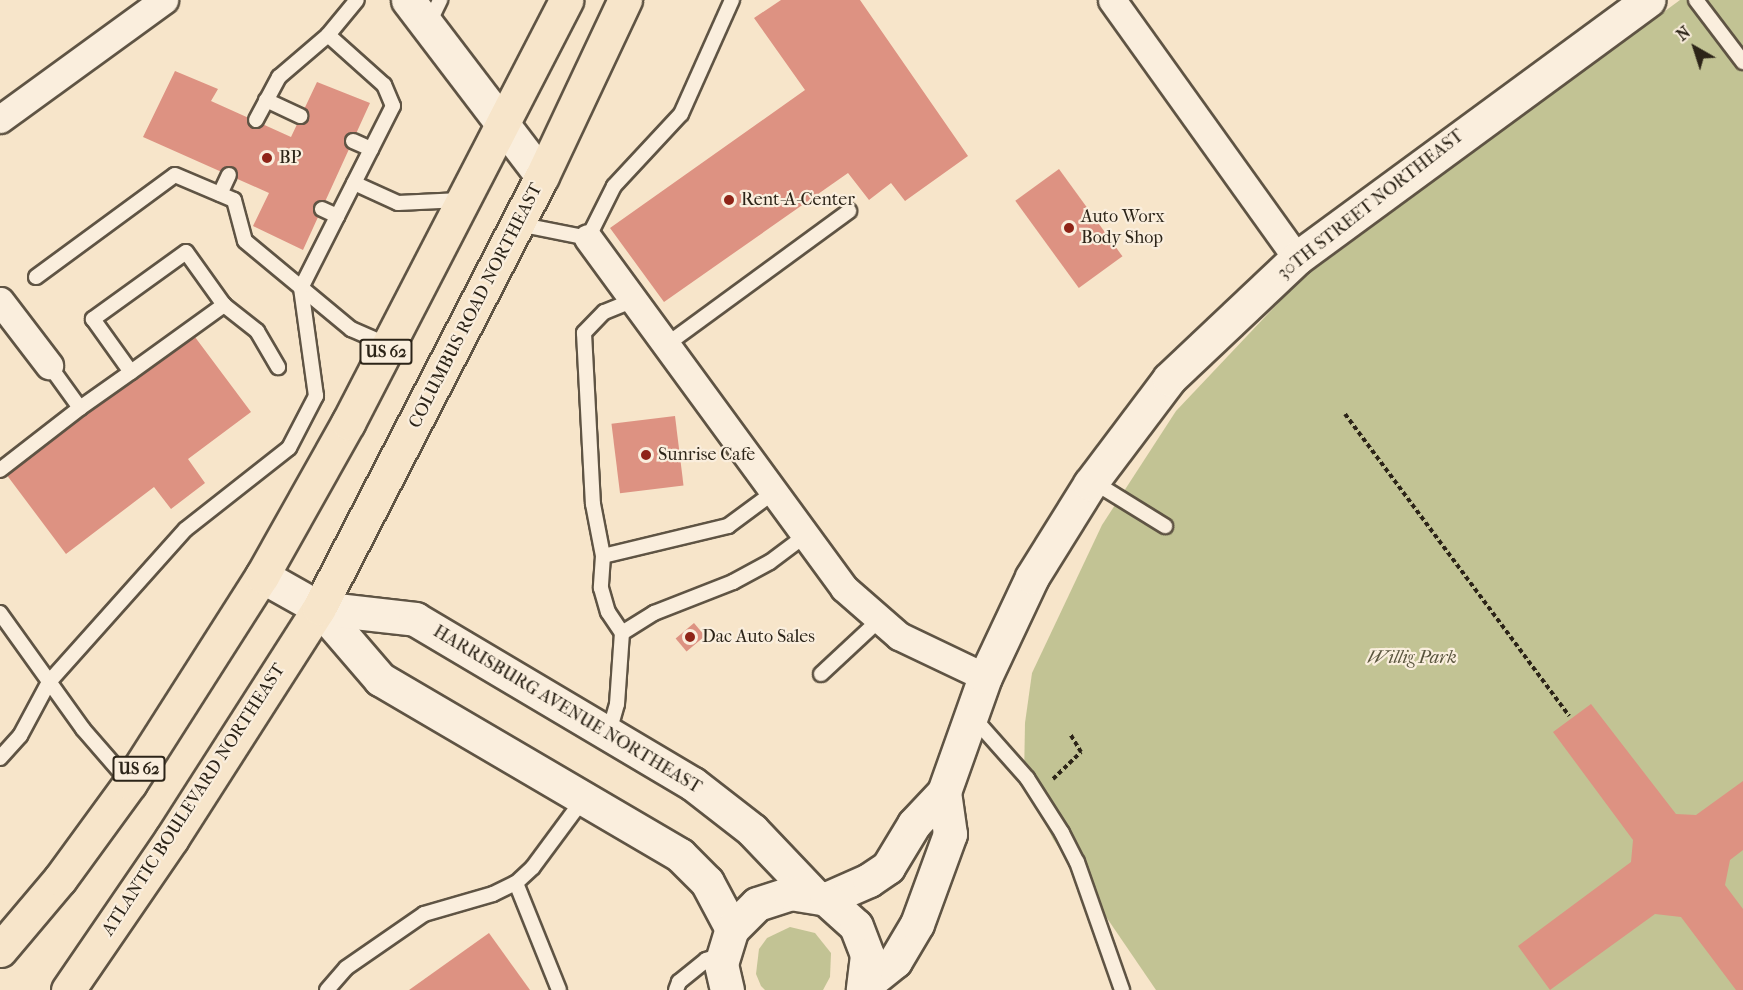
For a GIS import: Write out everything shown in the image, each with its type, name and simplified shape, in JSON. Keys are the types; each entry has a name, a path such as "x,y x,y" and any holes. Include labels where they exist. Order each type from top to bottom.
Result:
{"highway":[{"name":"US 62","path":"0,950 60,879 130,783 262,576 389,345 566,0"},
{"name":"COLUMBUS ROAD NORTHEAST","path":"319,608 518,224 625,0"},
{"name":"ATLANTIC BOULEVARD NORTHEAST","path":"68,990 172,838 319,608"}],"street":[{"path":"0,119 164,0"},
{"path":"1112,0 1297,258"},
{"name":"30TH STREET NORTHEAST","path":"820,897 869,880 888,867 914,824 944,792 985,677 1032,577 1092,481 1169,379 1297,258 1648,0"},
{"path":"426,8 503,124 542,176"},
{"path":"588,237 844,588 879,621 920,648 985,677"},
{"path":"0,301 49,365"},
{"name":"HARRISBURG AVENUE NORTHEAST","path":"262,576 319,608 380,679 585,796 696,868 714,893 727,942"},
{"name":"HARRISBURG AVENUE NORTHEAST","path":"319,608 416,619 693,784 730,812 820,897 850,918 861,935 868,965 863,988"},
{"name":"30TH STREET NORTHEAST","path":"863,988 895,961 921,915 950,834 944,792"},
{"path":"727,990 727,942 747,911 767,898 790,893 820,897"}],"lane":[{"path":"256,120 279,77 328,35 357,0"},
{"path":"518,224 588,237 614,186 681,114 732,0"},
{"path":"1696,0 1743,62"},
{"path":"0,758 20,736 49,682 186,529 289,448 316,396 302,288 393,106 384,85 328,35"},
{"path":"266,100 301,116"},
{"path":"353,141 371,149"},
{"path":"36,277 176,175 234,200 245,241 351,329 389,345"},
{"path":"220,194 228,175"},
{"path":"354,183 398,203 462,200"},
{"path":"322,209 337,216"},
{"path":"666,345 849,211"},
{"path":"131,372 93,319 186,252 224,305 257,331 278,367"},
{"path":"609,732 617,704 622,633 608,612 601,588 603,556 593,504 584,333 604,312 634,300"},
{"path":"0,470 80,408 224,305"},
{"path":"49,365 80,408"},
{"path":"1092,481 1165,526"},
{"path":"603,556 728,526 774,492"},
{"path":"622,633 654,613 751,572 806,535"},
{"path":"0,613 83,729 130,783"},
{"path":"821,674 879,621"},
{"path":"971,715 1037,794 1077,862 1122,990"},
{"path":"327,990 346,968 424,914 492,894 516,883 533,867 585,796"},
{"path":"516,883 559,990"},
{"path":"676,990 679,982 727,942"}],"path":[{"path":"1345,414 1569,716"},
{"path":"1037,794 1080,752 1070,734"}],"green space":[{"name":"Willig Park","path":"1680,0 1743,0 1743,990 1156,990 1053,839 1024,780 1025,723 1032,673 1102,525 1176,411 1299,281"},
{"path":"790,927 815,933 831,953 830,977 823,990 765,990 761,986 756,974 759,949 767,938"}],"building":[{"path":"781,0 860,0 968,156 905,201 891,183 869,200 848,173 664,302 610,228 805,90 754,18"},
{"name":"BP","path":"175,71 218,89 211,101 291,137 317,82 370,103 303,250 253,226 269,193 143,137"},
{"name":"Auto Worx Body Shop","path":"1059,169 1122,256 1079,288 1015,201"},
{"path":"192,333 251,412 188,459 205,483 171,509 154,487 66,554 6,474"},
{"name":"Sunrise Cafe","path":"675,416 684,485 620,493 611,424"},
{"name":"Dac Auto Sales","path":"694,623 705,636 687,651 676,638"},
{"path":"1591,704 1676,814 1696,815 1743,781 1743,850 1730,860 1725,885 1743,909 1743,990 1736,990 1681,917 1655,914 1550,990 1518,946 1631,862 1633,840 1553,732"},
{"path":"489,933 530,990 409,990"}],"place":[{"name":"BP","path":"267,158"},
{"name":"Rent-A-Center","path":"729,200"},
{"name":"Auto Worx Body Shop","path":"1069,228"},
{"name":"Sunrise Cafe","path":"646,455"},
{"name":"Dac Auto Sales","path":"690,637"}]}
